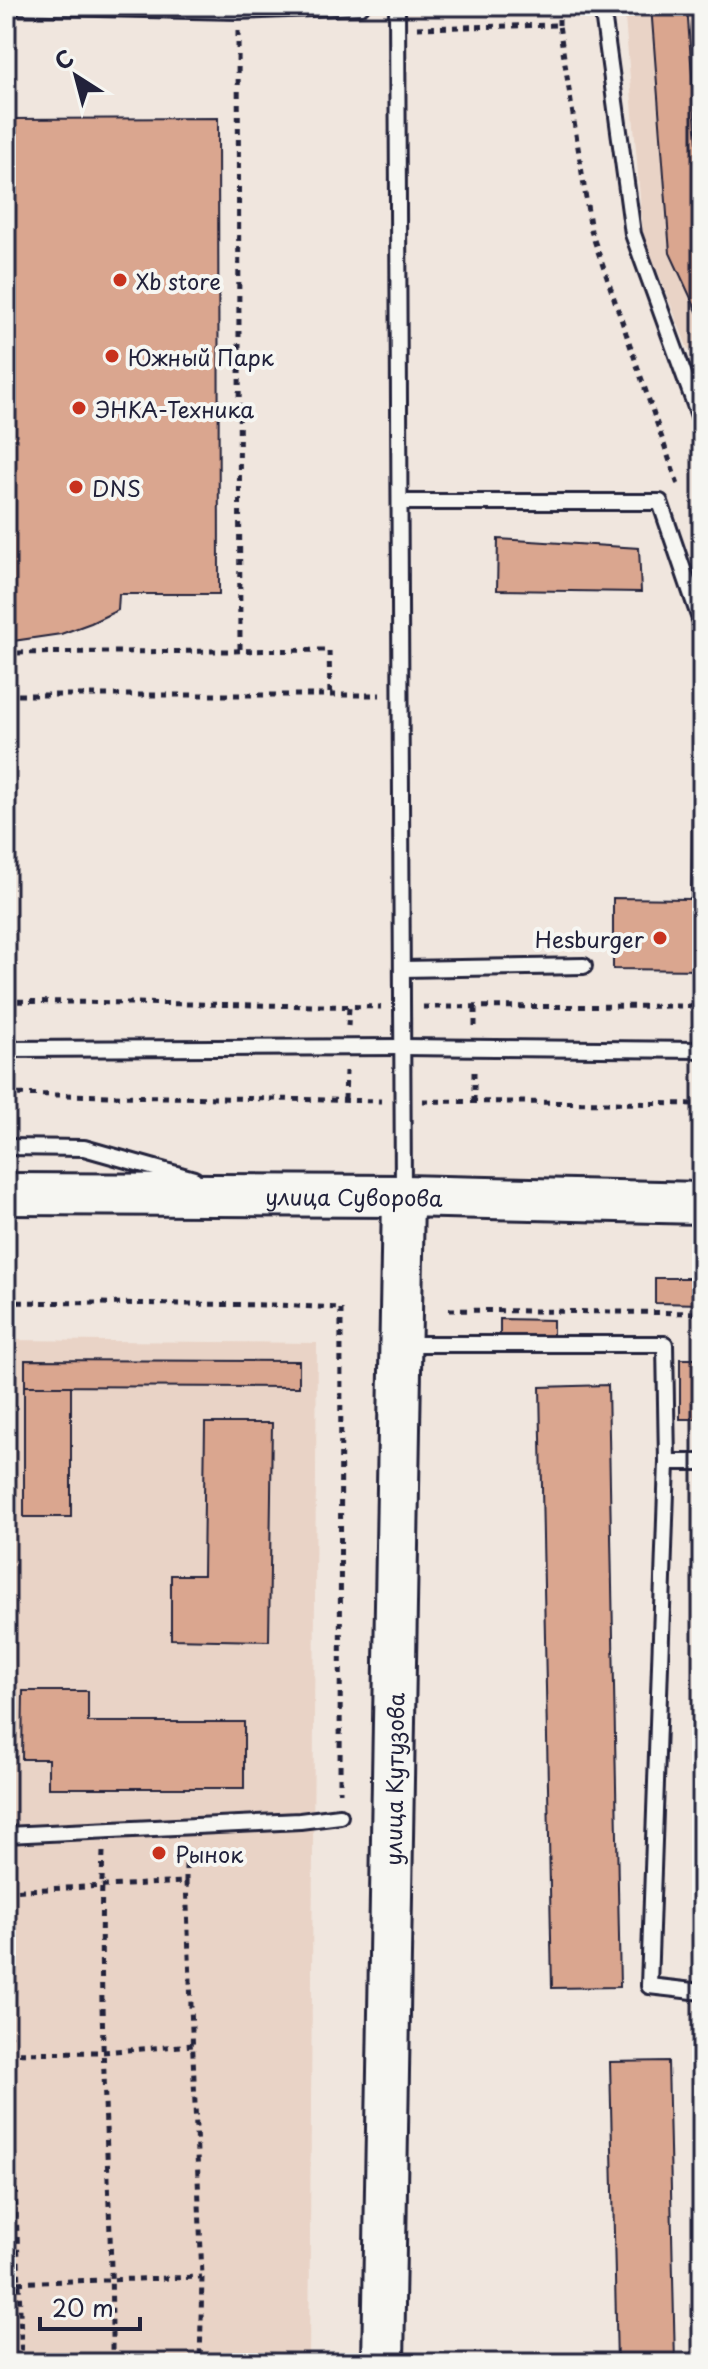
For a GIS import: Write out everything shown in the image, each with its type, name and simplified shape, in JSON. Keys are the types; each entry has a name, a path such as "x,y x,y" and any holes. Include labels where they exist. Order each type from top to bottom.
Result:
{"street":[{"name":"улица Суворова","path":"6,1194 403,1196 702,1203"},
{"name":"улица Кутузова","path":"383,2363 403,1196"}],"lane":[{"path":"6,6 237,11 361,6"},
{"path":"397,6 403,1196"},
{"path":"602,6 633,234 702,424"},
{"path":"400,502 660,502 702,625"},
{"path":"402,969 584,966"},
{"path":"6,1049 402,1047 702,1050"},
{"path":"6,1147 84,1148 252,1195"},
{"path":"400,1344 665,1344 667,1462 649,1986 702,1992"},
{"path":"667,1462 702,1462"},
{"path":"6,1835 300,1821 340,1816"}],"path":[{"path":"559,6 559,25 591,231 682,495"},
{"path":"237,11 240,650"},
{"path":"397,28 559,25"},
{"path":"238,33 254,32"},
{"path":"6,653 329,650 330,695"},
{"path":"6,695 401,695"},
{"path":"6,1001 402,1007 702,1006"},
{"path":"6,1094 702,1104"},
{"path":"6,1302 341,1308"},
{"path":"449,1310 702,1313"},
{"path":"187,1826 186,1882 202,2277 200,2363"},
{"path":"104,1830 102,2052 112,2279 112,2363"},
{"path":"6,1891 186,1882"},
{"path":"6,1949 22,2363"},
{"path":"8,2053 102,2052 193,2045"},
{"path":"6,2283 202,2277"}],"shaded area":[{"path":"624,6 702,6 702,351 688,349 643,234"},
{"name":"Рынок","path":"6,1340 317,1343 309,2363 6,2363"}],"building":[{"path":"651,6 687,6 702,213 702,322 670,253"},
{"name":"Южный Парк","path":"218,118 219,594 119,594 118,610 91,623 61,634 6,642 6,119"},
{"path":"498,539 639,548 641,592 497,590"},
{"path":"692,813 702,813 702,970 613,969 613,898 691,899"},
{"path":"655,1278 702,1278 702,1304 655,1303"},
{"path":"500,1319 553,1320 553,1338 500,1337"},
{"path":"680,1359 702,1359 702,1419 680,1419"},
{"path":"25,1360 299,1361 299,1387 25,1386"},
{"path":"608,1385 620,1987 552,1988 540,1387"},
{"path":"24,1386 71,1386 71,1517 24,1517"},
{"path":"205,1423 272,1423 269,1641 171,1639 171,1575 203,1575"},
{"path":"23,1691 88,1691 88,1722 244,1722 244,1788 48,1788 48,1759 22,1759"},
{"path":"668,2061 675,2363 617,2363 610,2062"}],"place":[{"name":"Xb store","path":"120,280"},
{"name":"Южный Парк","path":"112,356"},
{"name":"ЭНКА-Техника","path":"79,408"},
{"name":"DNS","path":"76,487"},
{"name":"Hesburger","path":"660,938"},
{"name":"Рынок","path":"159,1853"}]}
